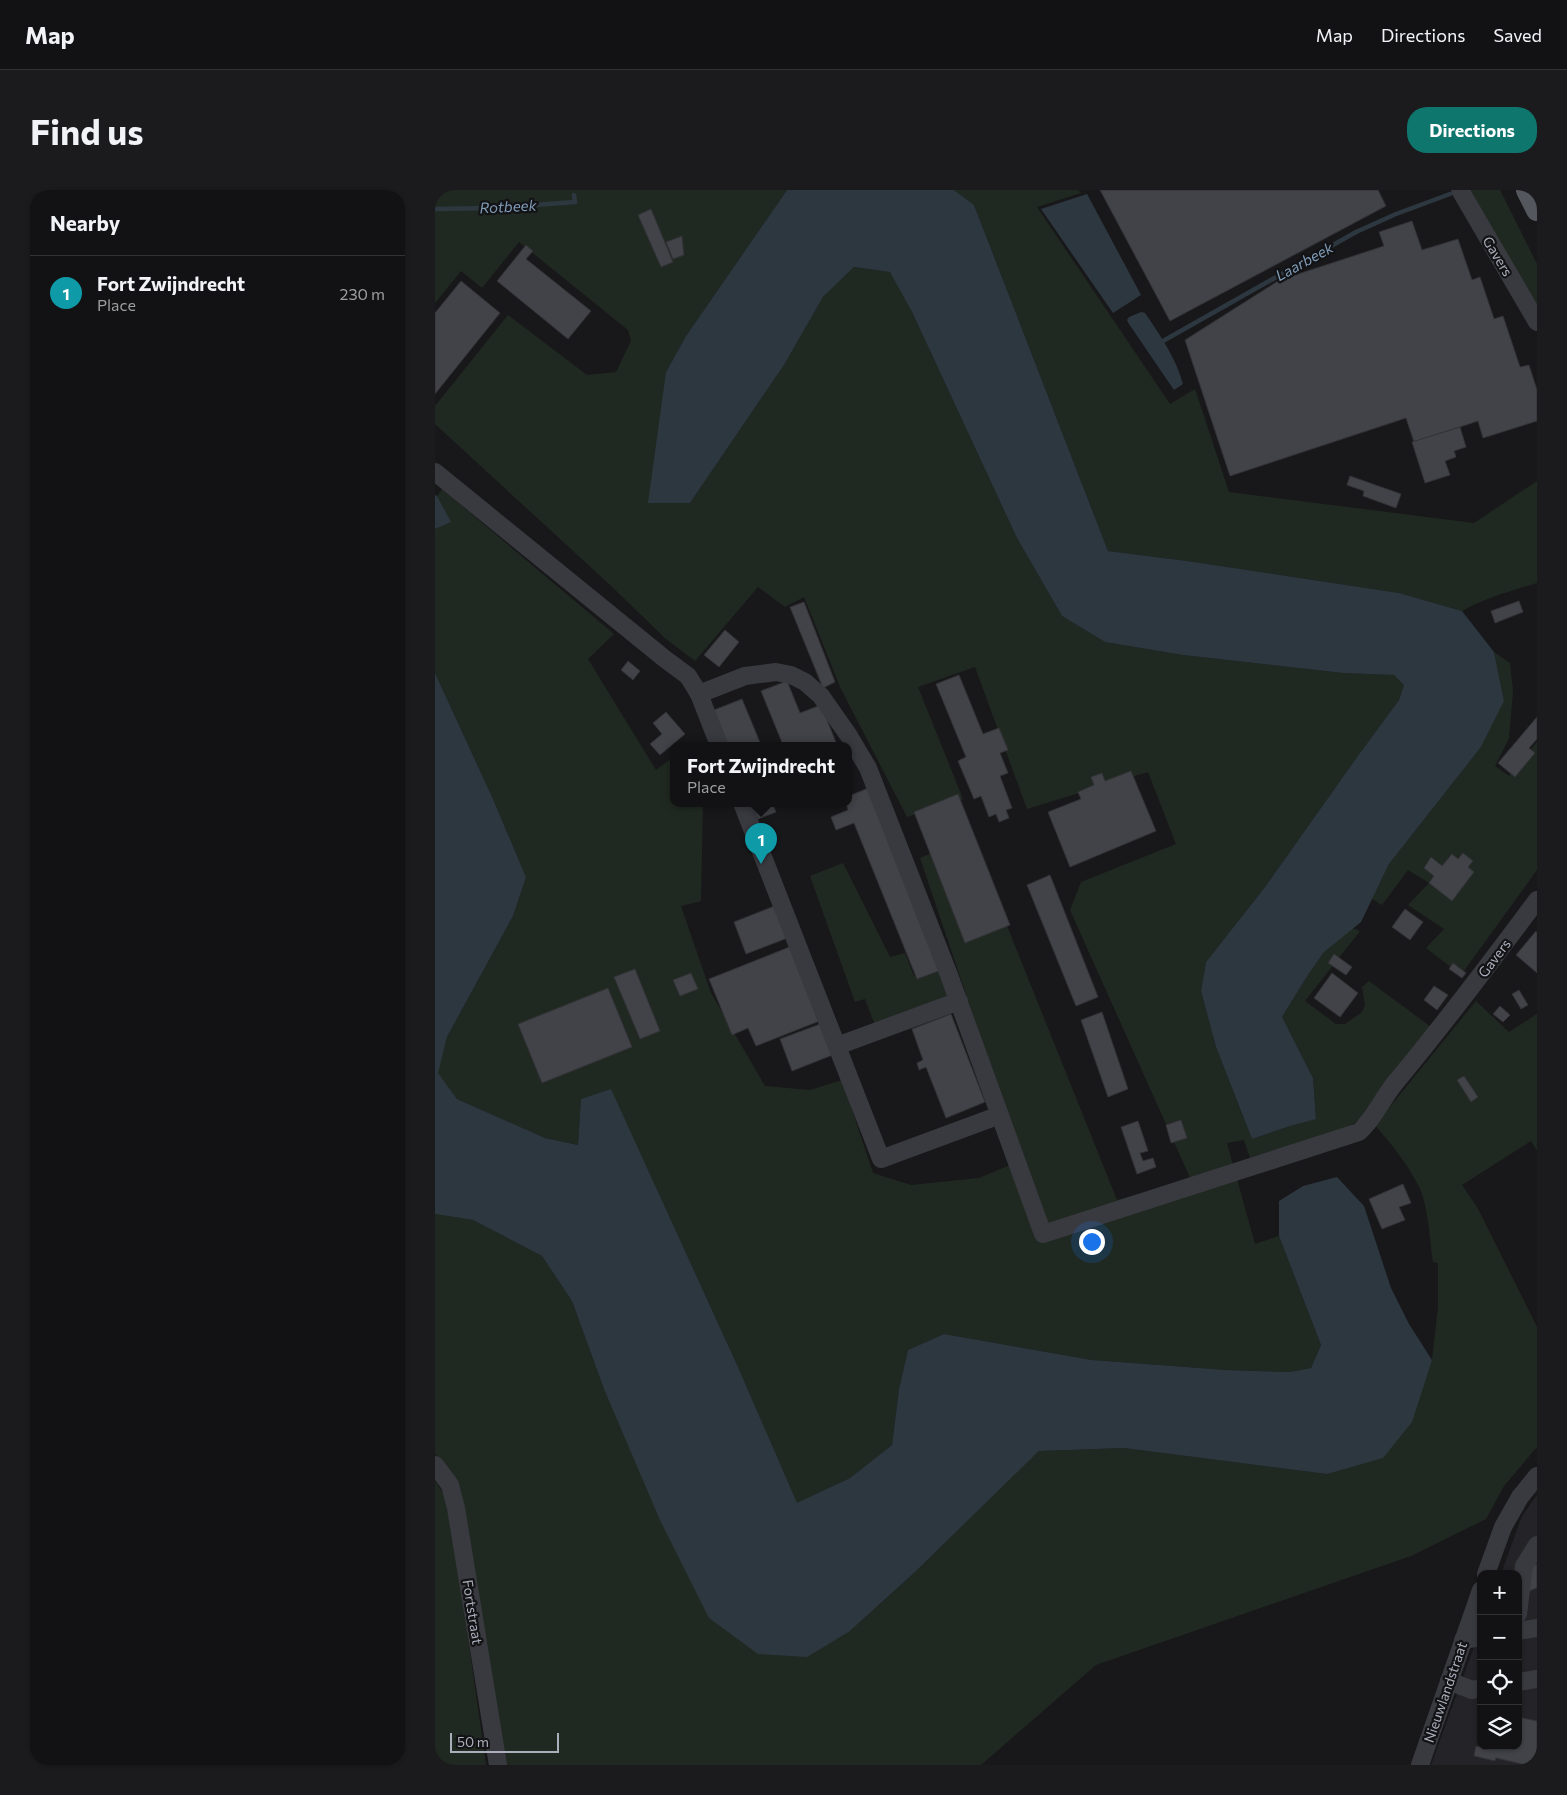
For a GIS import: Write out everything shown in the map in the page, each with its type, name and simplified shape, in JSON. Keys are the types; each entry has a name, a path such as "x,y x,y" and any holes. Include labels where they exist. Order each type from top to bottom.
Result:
{"main road":[{"path":"1527,190 1537,210"}],"street":[{"name":"Gavers","path":"1460,190 1537,322"},
{"path":"435,472 688,676 699,694 718,742"},
{"path":"699,694 745,676 777,672 791,675 805,682 821,696 849,736 868,768 959,1001 1000,1115 881,1159 744,807"},
{"name":"Gavers","path":"1000,1115 1043,1234 1359,1132 1369,1121 1389,1091 1452,1015 1537,900"},
{"path":"837,1046 959,1001"},
{"name":"Fortstraat","path":"435,1465 450,1485 456,1508 498,1765"},
{"path":"1487,1570 1503,1527 1520,1497 1537,1476"},
{"path":"1522,1582 1524,1566 1537,1545"},
{"name":"Nieuwlandstraat","path":"1420,1765 1477,1601"},
{"path":"1522,1630 1537,1628"},
{"path":"1463,1640 1477,1638"},
{"path":"1522,1681 1537,1679"},
{"path":"1449,1681 1472,1690 1477,1689"}],"shaded area":[{"path":"435,190 787,190 686,336 666,372 690,503 784,365 823,297 854,267 891,272 912,312 1017,538 1062,616 1105,642 1183,655 1343,673 1394,675 1404,685 1399,700 1265,887 1206,962 1201,991 1216,1047 1252,1139 1316,1118 1313,1078 1282,1017 1324,952 1352,928 1360,931 1305,1001 1336,1024 1345,1024 1362,1012 1365,1005 1362,987 1369,981 1431,1027 1360,1119 1348,1127 1250,1158 1244,1140 1227,1143 1255,1244 1279,1236 1321,1345 1311,1368 1290,1372 1226,1370 1092,1360 944,1334 908,1350 899,1389 892,1445 850,1478 797,1504 738,1367 611,1090 581,1099 578,1145 545,1138 457,1099 437,1073 447,1037 513,916 526,877 493,799 435,673 435,529 450,522 437,496 442,489 614,634 588,659 656,770 670,759 670,807 703,807 701,901 681,906 711,993 765,1086 810,1090 842,1080 873,1173 911,1185 979,1178 1022,1160 920,858 971,836 1117,1200 1191,1180 1070,910 1081,882 1176,844 1148,772 1027,809 975,667 918,687 963,799 907,817 841,689 804,597 785,607 758,587 695,661 666,639 435,424 435,406 508,315 587,375 616,372 631,341 628,330 519,242 482,288 461,271 435,303"},
{"path":"787,190 954,190 974,205 1108,551 1399,593 1462,611 1494,652 1504,701 1481,747 1389,864 1361,922 1324,952 1282,1017 1313,1078 1316,1119 1252,1139 1216,1047 1201,991 1206,962 1265,887 1399,700 1404,685 1394,675 1343,673 1183,655 1105,642 1062,616 1017,538 912,312 890,272 854,267 823,297 784,365 690,503 648,503 666,372 686,336"},
{"path":"954,190 1078,190 1081,193 1037,207 1170,404 1195,389 1229,492 1474,523 1537,481 1537,583 1489,599 1462,611 1399,593 1108,551 974,205"},
{"path":"1470,190 1500,190 1537,264 1537,306"},
{"path":"1087,194 1141,295 1113,313 1041,209"},
{"path":"1141,312 1145,313 1167,347 1180,374 1183,384 1174,390 1127,320 1129,317"},
{"path":"435,495 451,522 435,529"},
{"path":"1494,652 1510,663 1513,691 1509,738 1495,766 1509,776 1537,742 1537,870 1461,975 1426,948 1444,929 1408,905 1429,883 1408,870 1382,905 1372,899 1389,864 1481,747 1504,701"},
{"path":"435,673 493,799 526,877 513,916 447,1037 438,1073 457,1099 545,1138 578,1145 581,1099 611,1089 738,1367 797,1503 850,1478 892,1445 899,1389 908,1350 944,1334 1092,1360 1226,1370 1290,1372 1311,1368 1321,1345 1279,1236 1279,1201 1303,1186 1337,1177 1364,1206 1391,1288 1409,1324 1432,1360 1412,1422 1383,1458 1327,1474 1124,1448 1039,1451 915,1572 850,1631 807,1657 758,1654 709,1618 660,1520 604,1389 572,1301 542,1256 473,1220 435,1214"},
{"path":"843,863 890,957 905,953 914,976 941,966 955,996 875,1025 865,999 855,1002 810,876"},
{"path":"1476,1001 1509,1032 1537,1014 1537,1151 1531,1141 1462,1185 1477,1207 1537,1327 1537,1447 1504,1486 1486,1519 1411,1556 1096,1665 981,1765 504,1765 453,1477 435,1454 435,1214 473,1220 542,1256 572,1301 604,1389 850,1631 915,1572 1039,1451 1124,1448 1327,1474 1432,1360 1438,1307 1438,1263 1433,1262 1424,1202 1418,1185 1409,1169 1375,1125"},
{"path":"435,1481 443,1493 453,1532 486,1765 435,1765"},
{"path":"1537,1495 1537,1765 1431,1765 1477,1639 1477,1750 1522,1750 1522,1570 1502,1570 1522,1516"}],"building":[{"path":"1100,190 1378,190 1386,206 1170,321"},
{"path":"651,209 673,262 661,267 638,215"},
{"path":"1412,221 1422,250 1458,239 1472,280 1480,277 1494,319 1503,316 1520,367 1529,365 1537,390 1537,421 1483,438 1478,421 1414,442 1406,418 1230,476 1185,340 1286,276 1286,278 1384,246 1379,232"},
{"path":"682,236 684,255 673,259 666,242"},
{"path":"526,245 533,251 526,259 591,311 568,339 497,281"},
{"path":"461,281 500,313 435,394 435,313"},
{"path":"1460,427 1466,447 1454,451 1456,457 1445,461 1450,475 1425,483 1412,442"},
{"path":"1350,476 1401,494 1396,508 1363,496 1364,491 1347,485"},
{"path":"1519,601 1523,612 1495,623 1491,611"},
{"path":"804,602 835,682 823,688 790,607"},
{"path":"725,630 739,642 719,667 704,655"},
{"path":"628,661 640,671 633,680 621,670"},
{"path":"959,675 983,734 999,728 1008,750 1000,753 1008,773 1000,776 1012,808 1006,810 1009,818 999,822 996,814 989,817 981,796 974,799 958,761 966,757 936,684"},
{"path":"787,681 800,713 821,705 836,742 782,742 761,691"},
{"path":"742,699 760,742 727,742 714,710"},
{"path":"666,712 685,734 675,742 670,742 670,747 660,755 650,744 662,734 653,723"},
{"path":"1537,717 1537,739 1529,748 1535,753 1515,777 1498,763"},
{"path":"1131,771 1156,831 1070,867 1048,812 1081,799 1078,792 1094,785 1091,777 1102,773 1105,781"},
{"path":"871,787 944,969 917,979 854,823 836,830 831,817 848,810 847,807 852,807 852,795"},
{"path":"958,794 1010,925 965,943 914,812"},
{"path":"753,807 774,807 776,812 758,819"},
{"path":"1463,853 1473,861 1468,867 1474,872 1452,901 1429,883 1434,876 1424,868 1431,857 1442,866 1452,854 1458,859"},
{"path":"1050,875 1098,997 1076,1006 1027,885"},
{"path":"777,905 790,937 746,954 734,922"},
{"path":"1405,909 1423,922 1410,940 1392,927"},
{"path":"1536,931 1537,933 1537,973 1516,955"},
{"path":"792,946 822,1020 756,1046 748,1028 732,1035 709,979"},
{"path":"1334,954 1352,967 1346,975 1328,963"},
{"path":"1453,963 1466,973 1462,978 1449,969"},
{"path":"635,969 660,1031 640,1039 614,977"},
{"path":"691,973 698,989 680,996 673,980"},
{"path":"1332,973 1358,993 1340,1017 1314,998"},
{"path":"1434,986 1448,995 1437,1010 1424,1000"},
{"path":"608,988 632,1047 542,1083 518,1024"},
{"path":"1519,990 1528,1005 1521,1009 1512,994"},
{"path":"1500,1006 1510,1015 1503,1022 1493,1014"},
{"path":"1102,1012 1128,1089 1108,1097 1081,1020"},
{"path":"951,1014 985,1102 946,1118 926,1067 919,1070 917,1063 923,1060 912,1029"},
{"path":"823,1023 835,1054 792,1071 780,1039"},
{"path":"1464,1076 1478,1097 1471,1102 1457,1080"},
{"path":"1181,1120 1187,1138 1171,1143 1166,1125"},
{"path":"1138,1121 1148,1151 1140,1153 1143,1161 1153,1158 1156,1167 1137,1174 1121,1127"},
{"path":"1403,1184 1411,1203 1399,1207 1405,1220 1382,1229 1369,1199"},
{"path":"1537,1564 1537,1588 1529,1591 1530,1566"},
{"path":"1522,1718 1537,1721 1537,1765 1526,1765 1496,1758 1495,1761 1474,1756 1476,1746 1477,1750 1522,1750"}],"waterway":[{"name":"Laarbeek","path":"1163,341 1356,232 1396,214 1450,194"},
{"name":"Rotbeek","path":"435,209 493,208 575,202 574,195"}],"place":[{"name":"Fort Zwijndrecht","path":"761,864"}]}
